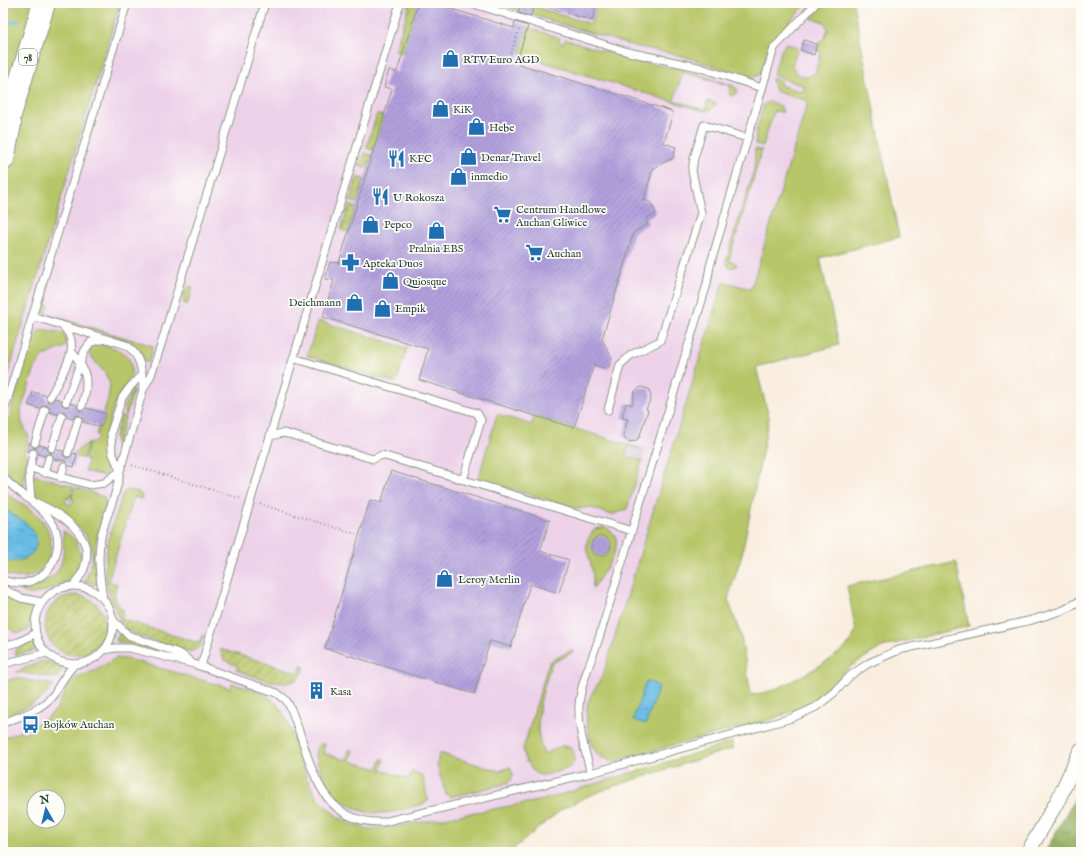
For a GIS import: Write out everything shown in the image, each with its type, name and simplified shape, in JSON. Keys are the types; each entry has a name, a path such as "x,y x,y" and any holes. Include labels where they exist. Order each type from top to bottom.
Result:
{"main road":[{"name":"78","path":"3,138 44,3"},
{"name":"78","path":"3,159 12,111"}],"street":[{"path":"1028,852 1058,800 1081,750"}],"lane":[{"path":"3,414 127,3"},
{"path":"103,599 100,570 100,544 120,481 120,471 143,390 151,375 160,348 265,3"},
{"path":"197,665 251,502 400,3"},
{"path":"471,3 628,52 698,67 762,88"},
{"path":"591,773 579,723 581,692 632,531 707,284 710,266 774,48 816,3"},
{"path":"608,410 620,365 631,355 660,341 701,213 692,171 694,158 704,125 748,138"},
{"path":"32,316 126,344 134,351 140,361 143,390"},
{"path":"60,324 70,334 72,352 80,362 87,378 82,406"},
{"path":"66,402 85,350 91,342 111,339"},
{"path":"50,397 72,352"},
{"path":"293,358 477,413 481,420 463,480"},
{"path":"120,471 112,452 111,432 122,398 130,386 142,374"},
{"path":"35,444 45,410"},
{"path":"52,448 62,416"},
{"path":"68,453 78,420"},
{"path":"271,436 282,433 288,434 373,459 382,455 632,531"},
{"path":"31,501 29,489 30,468 33,453"},
{"path":"45,473 49,458"},
{"path":"61,478 64,466"},
{"path":"30,468 83,485 96,485 111,479 120,471"},
{"path":"3,477 12,487 48,516 55,528 58,541 56,556 50,567 36,580 18,584 3,580"},
{"path":"31,501 46,507 71,525 82,537 87,550 87,563 81,576 73,586"},
{"path":"73,586 84,587 103,599 109,608 113,630 110,641 104,650 90,660 75,664 65,663 47,653 40,644 36,633 35,621 42,602 57,590 73,586"},
{"path":"3,588 21,598 42,602"},
{"path":"104,650 130,648 197,665 267,688 282,696 293,714 312,773 323,794 341,810 362,820 377,822 390,821 591,773 792,718 816,707 835,692 851,675 882,656 899,650 1032,620 1064,610 1081,600"},
{"path":"112,618 128,635 181,654 197,665"},
{"path":"3,646 19,642 36,633"},
{"path":"3,664 47,653"},
{"path":"3,723 46,702 54,694 65,674 75,664"}],"path":[{"path":"508,61 523,19"},
{"path":"123,463 356,534"}],"shaded area":[{"path":"86,3 848,3 628,757 633,773 543,800 382,829 360,827 338,817 317,798 306,777 286,717 278,706 267,696 232,683 230,688 122,658 111,660 94,671 58,722 3,750 3,267"},
{"path":"628,446 645,451 642,461 625,456"}],"green space":[{"path":"13,3 120,3 3,391 3,13 12,7"},
{"path":"410,3 418,3 403,53 395,51"},
{"path":"493,3 522,3 591,24 597,3 807,3 771,42 760,74 753,78 682,56 630,45"},
{"path":"825,3 853,3 899,237 820,258 839,345 756,367 769,418 742,554 728,599 741,636 751,694 759,694 770,691 784,685 814,669 846,647 856,631 847,586 956,562 969,626 882,647 848,668 823,694 800,708 773,719 610,762 609,759 596,753 592,745 587,727 588,702 604,672 722,285 726,282 751,289 808,101 777,92 774,88 772,78 781,81 780,85 802,92 804,86 773,75 781,51 786,43 798,48 792,65 797,74 807,77 815,73 821,52 816,50 819,42 824,39 828,29 824,22 811,18"},
{"path":"527,27 560,38 559,42 564,43 565,39 632,60 684,70 734,86 737,89 737,93 731,96 729,94 731,86 683,72 674,100 705,110 708,101 715,103 716,105 710,110 703,111 521,55 522,51 520,50"},
{"path":"770,102 780,105 783,112 774,111 763,146 755,144 756,131 764,104"},
{"path":"377,114 384,116 373,150 366,148"},
{"path":"755,149 762,150 729,260 737,264 735,267 731,268 728,266 726,261 754,170"},
{"path":"365,153 372,155 368,168 360,166"},
{"path":"357,177 364,179 357,203 350,201"},
{"path":"349,205 356,207 348,232 341,230"},
{"path":"190,286 193,287 187,305 183,302 185,289"},
{"path":"43,305 49,305 46,314 153,346 149,362 146,362 139,349 128,341 46,315 42,309"},
{"path":"320,321 407,348 396,383 307,356 318,322"},
{"path":"41,329 64,333 67,346 43,356 35,368 21,410 22,423 29,437 24,453 28,456 24,476 24,490 4,468 3,451 5,436 18,384 33,338"},
{"path":"99,344 114,348 123,353 129,360 132,369 130,377 119,395 111,414 107,443 106,474 104,476 85,471 88,460 85,459 89,442 93,443 99,438 96,435 108,399 110,384 105,373 89,354 92,347"},
{"path":"133,389 134,390 116,447 115,436 121,416 124,417 126,410 123,408"},
{"path":"497,414 532,425 534,416 645,450 628,446 626,456 642,461 627,509 612,515 589,507 578,509 478,479"},
{"path":"88,443 83,459 71,455"},
{"path":"35,475 73,486 70,497 65,500 68,505 74,502 71,498 75,487 104,497 106,504 95,546 96,585 85,581 91,567 92,558 90,544 84,533 75,524 42,501 35,492 31,481"},
{"path":"128,490 139,492 143,498 141,499 134,497 108,581 106,582 105,571 109,539 122,496 124,492"},
{"path":"3,491 36,514 44,523 49,534 51,546 49,557 44,566 36,573 27,577 15,577 3,573"},
{"path":"606,527 615,535 616,549 610,563 593,589 593,572 587,549 588,540 595,529"},
{"path":"63,531 69,534 80,550 81,556 79,569 75,575 61,584 35,594 29,594 19,589 43,582 51,578 57,572 61,565 63,556"},
{"path":"108,581 117,584 115,598 123,610 121,619 199,643 203,634 201,645 193,651 186,651 137,635 125,628 116,613 107,587 106,582"},
{"path":"75,595 87,597 100,608 103,613 105,625 103,637 92,650 87,653 75,655 63,653 50,642 47,637 45,625 47,613 58,600 63,597"},
{"path":"3,596 28,608 33,608 31,623 27,631 17,633 3,625"},
{"path":"119,634 151,646 151,648 149,649 118,642 116,640"},
{"path":"32,640 37,650 16,655 15,649"},
{"path":"220,649 299,673 302,665 305,668 300,677 293,681 284,683 264,680 236,670 238,666 224,660"},
{"path":"572,650 573,652 551,664 541,698 538,732 544,754 564,745 565,748 569,747 573,750 573,763 565,769 542,775 537,774 532,770 528,762 526,762 523,749 549,662"},
{"path":"116,658 128,659 230,688 232,683 263,693 275,702 286,717 306,777 317,798 338,817 351,824 369,829 394,827 543,800 732,742 734,748 614,786 588,796 564,808 510,852 3,852 3,733 6,737 21,731 23,734 33,730 32,727 56,710 69,684 76,678 94,671"},
{"path":"42,661 52,663 63,669 57,678 16,672"},
{"path":"16,678 54,685 38,700 3,717 4,681"},
{"path":"321,744 325,744 323,753 346,760 350,749 353,750 350,761 378,769 381,759 384,759 381,770 409,779 412,771 423,776 428,801 423,804 388,813 366,812 351,806 335,794 325,780 316,755 317,749"},
{"path":"439,753 499,771 511,767 510,769 513,773 513,777 509,782 501,785 450,797 446,794 437,766"},
{"path":"1081,787 1081,852 1045,852"}],"water":[{"path":"3,508 29,526 35,534 37,541 33,553 22,560 9,561 3,558"},
{"path":"646,681 659,686 646,724 633,720"}],"building":[{"name":"Centrum Handlowe Auchan Gliwice","path":"418,3 432,3 514,28 515,22 528,26 516,63 671,111 673,113 664,143 676,147 673,158 653,168 644,200 650,202 656,213 646,219 648,224 634,232 602,339 612,358 608,369 594,365 574,428 419,380 428,349 323,317 334,280 325,279 330,262 339,263 392,89 384,87 389,70 397,72"},
{"path":"521,3 535,3 531,16 518,13"},
{"path":"542,3 597,3 592,21 542,5"},
{"path":"804,40 817,44 814,55 800,50"},
{"path":"641,387 649,389 651,398 646,409 648,410 639,438 630,442 625,439 623,435 628,419 622,418 626,403 632,405 635,391"},
{"path":"33,392 45,395 48,402 55,398 61,400 62,405 65,407 69,406 71,403 77,405 80,411 87,408 106,414 101,427 83,422 82,417 79,415 75,416 73,419 67,417 66,413 63,411 57,414 50,412 49,407 46,405 42,406 40,409 28,405"},
{"path":"30,442 34,448 27,451"},
{"path":"40,445 47,447 48,451 51,453 44,456 38,454 38,451 34,448"},
{"path":"57,450 63,451 64,456 67,458 71,457 73,453 77,454 74,467 69,466 66,461 54,459 51,453"},
{"name":"Leroy Merlin","path":"391,471 550,520 540,551 569,560 559,593 530,584 511,647 490,641 474,694 325,648 370,500 381,503"},
{"path":"597,536 605,536 611,542 611,550 605,556 597,556 591,550 591,542"}],"waterway":[{"path":"3,23 19,21"}],"place":[{"name":"RTV Euro AGD","path":"450,59"},
{"name":"KiK","path":"440,109"},
{"name":"Hebe","path":"476,127"},
{"name":"Denar Travel","path":"468,157"},
{"name":"KFC","path":"396,158"},
{"name":"inmedio","path":"458,176"},
{"name":"U Rokosza","path":"380,197"},
{"name":"Centrum Handlowe Auchan Gliwice","path":"503,215"},
{"name":"Pepco","path":"371,224"},
{"name":"Pralnia EBS","path":"436,230"},
{"name":"Auchan","path":"534,253"},
{"name":"Apteka Duos","path":"350,263"},
{"name":"Quiosque","path":"390,281"},
{"name":"Deichmann","path":"354,302"},
{"name":"Empik","path":"382,308"},
{"name":"Leroy Merlin","path":"445,579"},
{"name":"Kasa","path":"317,691"},
{"name":"Bojków Auchan","path":"30,724"}]}
